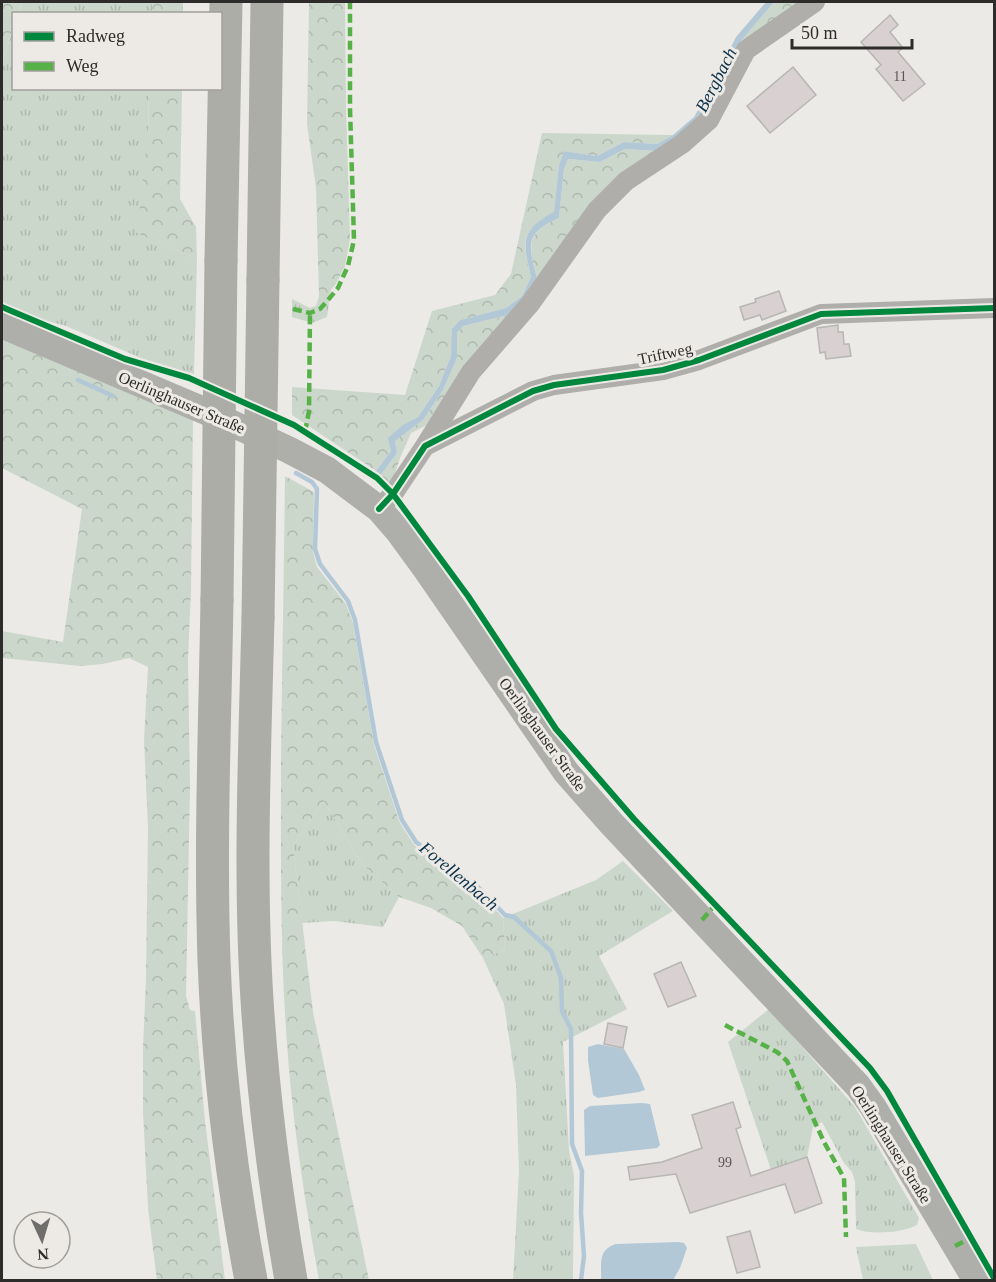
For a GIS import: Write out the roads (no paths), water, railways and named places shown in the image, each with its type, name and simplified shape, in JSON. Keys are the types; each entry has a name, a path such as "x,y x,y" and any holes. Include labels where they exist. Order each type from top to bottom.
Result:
{"highway":[{"path":"226,2 213,808 214,960 223,1091 239,1218 251,1281"},
{"path":"267,2 253,865 257,1000 267,1108 280,1215 291,1281"}],"main road":[{"name":"Oerlinghauser Straße","path":"2,325 280,445 327,470 379,509 426,569 567,772 619,831 858,1086 873,1107 976,1281"}],"street":[{"name":"Triftweg","path":"379,509 393,494 471,372 530,304 597,210 626,181 682,144 709,120 746,50 815,2"},
{"name":"Triftweg","path":"425,446 533,390 554,384 663,370 699,360 821,314 994,308"}],"water":[{"name":"Bergbach","path":"766,2 774,2 740,42 699,121 656,151 625,149 600,162 568,159 564,169 559,218 539,230 532,242 532,258 537,279 527,300 508,315 463,326 457,333 457,358 443,390 423,420 395,441 397,453 380,476 376,471 391,451 388,438 403,425 418,417 439,386 451,356 452,329 460,320 506,308 522,296 531,277 526,255 526,238 535,225 554,212 559,165 564,151 597,156 624,142 657,144 673,135 694,117 736,37"},
{"path":"598,1044 624,1049 645,1090 598,1098 593,1095 588,1047"},
{"path":"650,1104 660,1145 657,1148 585,1156 584,1110 590,1106"},
{"path":"684,1243 687,1248 673,1280 601,1280 603,1254 616,1244"}],"waterway":[{"name":"Forellenbach","path":"78,380 113,396"},
{"name":"Forellenbach","path":"296,473 312,482 317,489 315,549 320,564 348,601 355,620 376,742 402,820 416,842 478,887 505,915 514,917 551,951 561,978 562,1011 571,1029 572,1144 582,1171 581,1213 584,1256 581,1280"}]}
